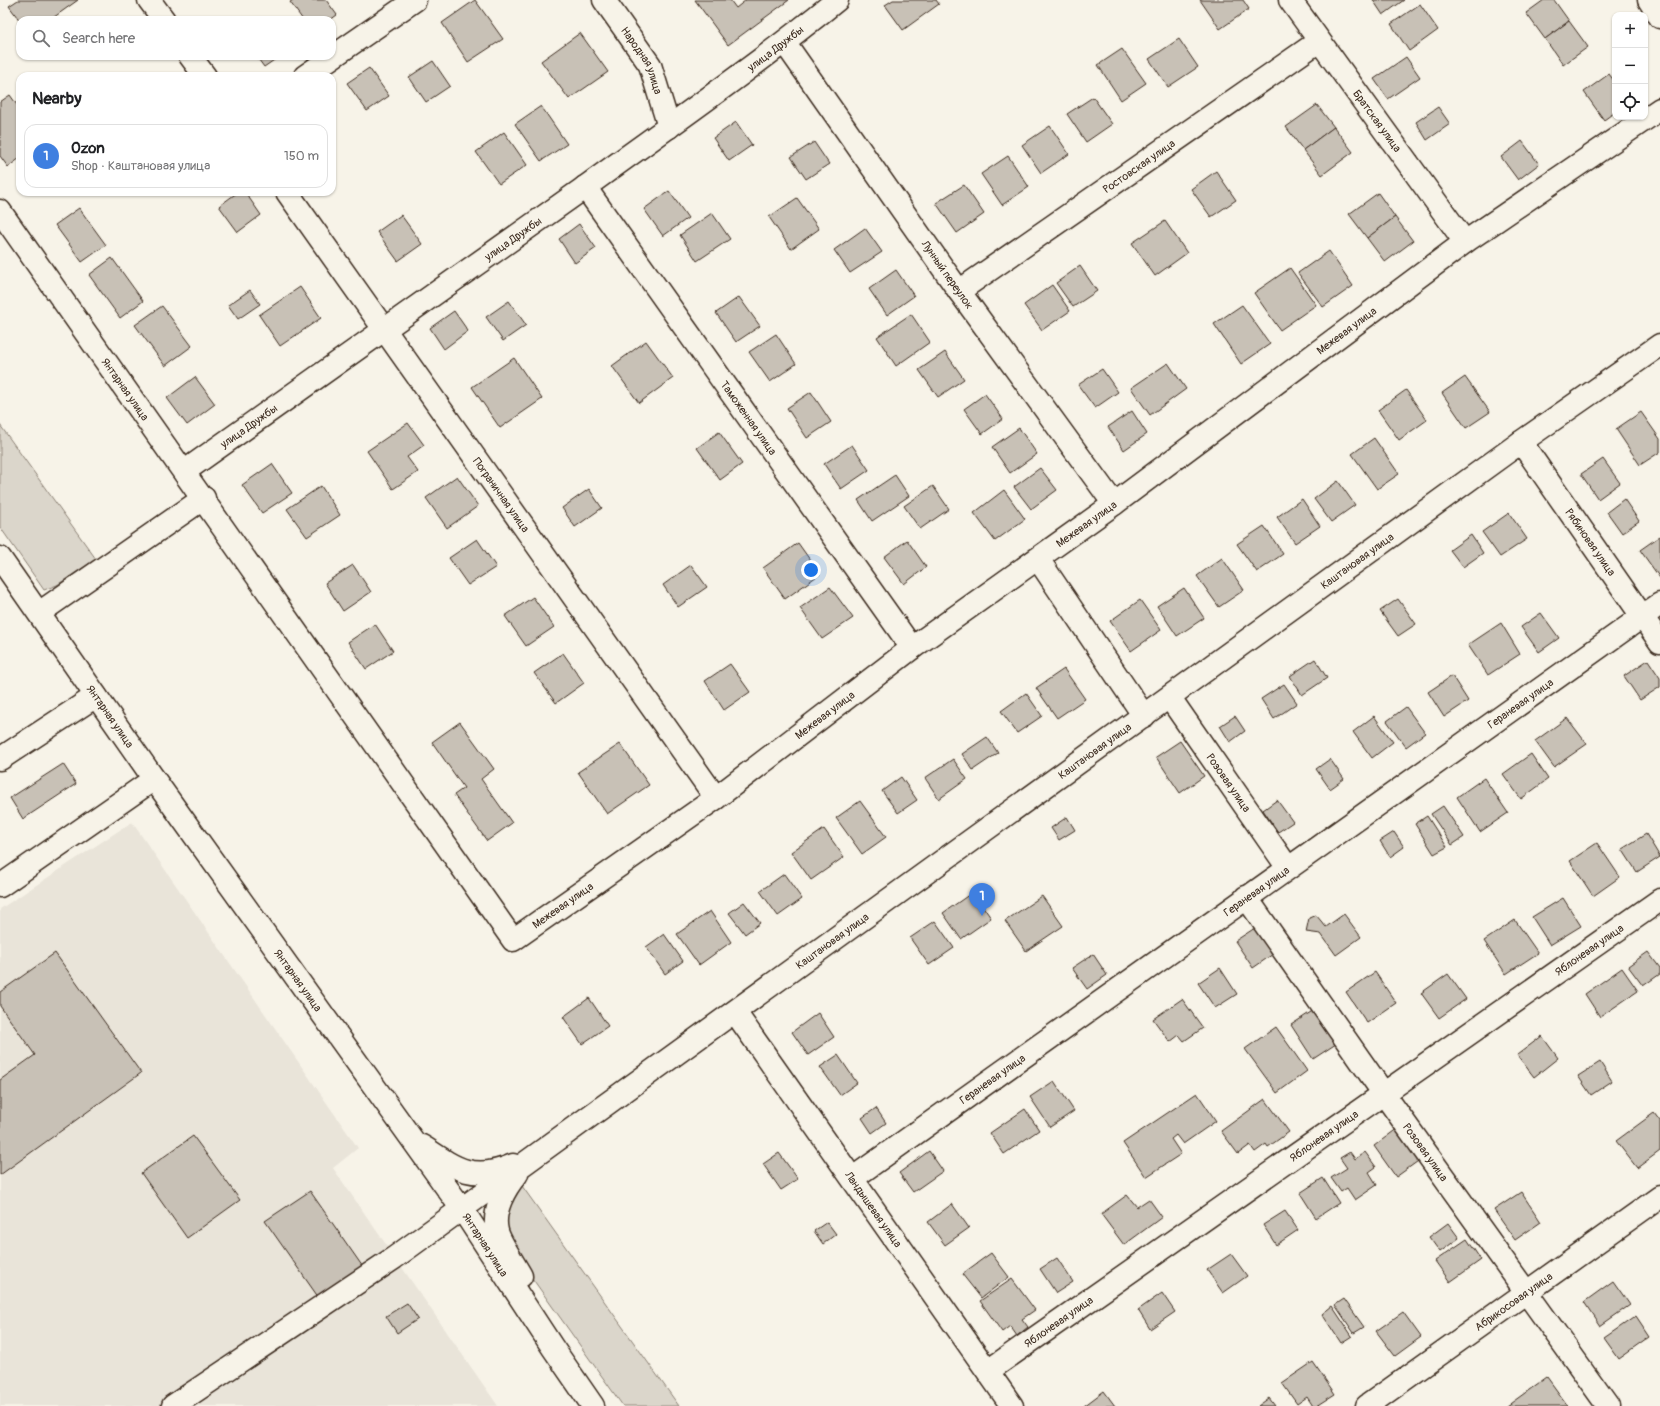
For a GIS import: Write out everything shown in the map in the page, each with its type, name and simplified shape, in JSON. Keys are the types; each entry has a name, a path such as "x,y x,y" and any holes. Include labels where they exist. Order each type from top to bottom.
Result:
{"street":[{"path":"149,0 161,16"},
{"path":"336,55 415,0"},
{"name":"Народная улица","path":"604,0 650,65 669,127"},
{"name":"улица Дружбы","path":"185,471 669,127 785,43 837,0"},
{"name":"Братская улица","path":"1290,0 1465,242"},
{"path":"1649,0 1660,17"},
{"name":"Ростовская улица","path":"959,292 1319,41"},
{"name":"Лунный переулок","path":"785,43 959,292 1114,504"},
{"path":"193,60 202,72"},
{"path":"311,72 328,60"},
{"name":"Межевая улица","path":"513,940 716,798 912,648 1114,504 1465,242 1660,109"},
{"name":"Таможенная улица","path":"585,187 912,648"},
{"name":"Пограничная улица","path":"290,196 716,798"},
{"name":"Янтарная улица","path":"0,211 185,471 513,940"},
{"name":"Каштановая улица","path":"531,1158 1170,698 1521,442 1660,345"},
{"name":"Рябиновая улица","path":"1521,442 1660,642"},
{"path":"39,613 204,498"},
{"name":"Янтарная улица","path":"0,558 154,779 462,1209 553,1348 594,1406"},
{"path":"1038,559 1144,716"},
{"name":"Гераневая улица","path":"853,1178 1660,604"},
{"path":"0,759 96,696"},
{"name":"Розовая улица","path":"1170,698 1288,868"},
{"path":"0,886 154,779"},
{"name":"Розовая улица","path":"1246,897 1384,1094 1608,1406"},
{"name":"Яблоневая улица","path":"988,1371 1660,900"},
{"name":"Ландышевая улица","path":"735,1012 1012,1406"},
{"path":"411,1139 458,1168 479,1174 500,1171 531,1158"},
{"path":"173,1406 394,1258 531,1158"},
{"path":"531,1158 510,1182 502,1198 497,1213 497,1232 529,1291 553,1348"},
{"name":"Абрикосовая улица","path":"1367,1406 1660,1197"}],"shaded area":[{"path":"0,425 96,559 57,585 44,590 0,527"},
{"path":"132,822 358,1148 333,1168 498,1406 0,1406 0,909"},
{"path":"522,1186 679,1406 623,1406 488,1216 499,1200"}],"building":[{"path":"18,0 78,0 56,16 16,16 9,6"},
{"path":"293,0 326,0 337,15 300,16 290,2"},
{"path":"475,0 503,39 468,62 442,23"},
{"path":"695,0 730,0 736,8 746,0 789,0 728,45"},
{"path":"893,0 936,0 939,4 903,30 885,5"},
{"path":"1200,0 1243,0 1249,9 1220,29"},
{"path":"1373,0 1404,0 1383,15"},
{"path":"1544,0 1554,0 1569,21 1545,39 1526,13"},
{"path":"1420,4 1438,30 1409,51 1391,24"},
{"path":"1569,21 1588,47 1563,65 1545,39"},
{"path":"580,33 608,72 569,99 541,61"},
{"path":"1179,39 1198,67 1168,87 1149,59"},
{"path":"1122,49 1146,83 1121,100 1098,65"},
{"path":"1406,57 1420,77 1388,99 1374,79"},
{"path":"259,60 274,60 264,67"},
{"path":"433,61 450,86 426,102 409,77"},
{"path":"369,68 389,96 367,111 347,83"},
{"path":"1609,74 1612,78 1612,114 1604,120 1584,92"},
{"path":"10,95 16,103 16,161 8,167 0,156 0,102"},
{"path":"1093,97 1112,124 1086,142 1067,114"},
{"path":"1317,105 1334,127 1303,150 1286,127"},
{"path":"541,106 567,144 541,161 515,124"},
{"path":"1438,107 1450,124 1427,140 1416,122"},
{"path":"736,122 752,145 729,161 713,138"},
{"path":"1050,126 1069,154 1041,173 1022,145"},
{"path":"1334,127 1353,152 1322,175 1303,150"},
{"path":"504,132 527,165 499,184 476,152"},
{"path":"1522,141 1539,164 1518,180 1501,157"},
{"path":"814,142 829,164 806,179 791,157"},
{"path":"1008,156 1029,187 1002,205 981,174"},
{"path":"1216,171 1236,200 1211,217 1191,189"},
{"path":"964,185 984,214 957,233 936,203"},
{"path":"669,191 688,218 663,236 644,209"},
{"path":"1378,193 1395,217 1367,238 1349,214"},
{"path":"233,196 248,196 261,215 238,232 219,206"},
{"path":"797,198 819,229 791,249 769,217"},
{"path":"79,208 106,245 82,262 55,225"},
{"path":"712,213 730,239 697,261 680,235"},
{"path":"401,215 422,244 398,261 377,232"},
{"path":"1395,217 1413,241 1385,262 1367,238"},
{"path":"1165,221 1187,253 1155,276 1132,243"},
{"path":"579,224 596,248 575,263 559,239"},
{"path":"865,228 882,252 850,273 834,250"},
{"path":"1329,251 1353,286 1323,307 1298,273"},
{"path":"112,258 143,301 120,318 89,275"},
{"path":"1080,266 1097,291 1073,307 1056,283"},
{"path":"1290,268 1316,305 1280,330 1254,293"},
{"path":"896,270 914,296 887,315 869,289"},
{"path":"1052,285 1070,311 1042,330 1024,305"},
{"path":"300,287 321,318 280,346 259,315"},
{"path":"250,290 260,304 238,319 228,305"},
{"path":"739,297 760,326 736,342 716,313"},
{"path":"509,301 526,325 503,341 486,317"},
{"path":"1242,305 1270,344 1241,364 1214,324"},
{"path":"162,306 192,346 165,366 135,325"},
{"path":"454,311 468,331 444,349 430,328"},
{"path":"911,314 930,342 896,366 877,337"},
{"path":"776,334 796,364 770,382 749,352"},
{"path":"646,341 673,378 639,403 612,366"},
{"path":"945,352 964,379 938,397 919,370"},
{"path":"514,358 542,399 500,428 472,387"},
{"path":"1168,363 1186,389 1150,415 1131,388"},
{"path":"1102,369 1118,392 1095,408 1078,385"},
{"path":"195,377 215,404 187,425 167,398"},
{"path":"1465,377 1490,412 1466,428 1442,393"},
{"path":"1406,390 1427,420 1399,440 1378,410"},
{"path":"811,392 831,422 807,438 787,408"},
{"path":"985,394 1003,419 982,434 964,409"},
{"path":"1132,411 1147,434 1124,450 1108,427"},
{"path":"1641,412 1660,439 1660,452 1640,465 1616,429"},
{"path":"408,423 424,445 407,457 418,472 393,489 367,451"},
{"path":"1019,428 1037,454 1010,473 992,447"},
{"path":"719,432 742,464 720,480 697,448"},
{"path":"1374,438 1399,474 1377,489 1352,454"},
{"path":"852,445 869,470 841,489 824,464"},
{"path":"1603,459 1620,483 1598,499 1581,474"},
{"path":"272,464 292,493 262,513 242,485"},
{"path":"1040,468 1057,490 1031,509 1014,487"},
{"path":"895,475 909,496 872,521 858,500"},
{"path":"457,476 478,506 447,528 426,498"},
{"path":"1338,481 1355,505 1331,522 1314,499"},
{"path":"321,486 340,515 307,537 287,509"},
{"path":"933,486 949,509 920,529 904,506"},
{"path":"589,489 602,508 575,527 562,508"},
{"path":"1004,490 1025,519 995,541 974,513"},
{"path":"1302,499 1320,526 1295,543 1277,517"},
{"path":"1624,499 1639,521 1622,533 1607,512"},
{"path":"1509,513 1527,539 1500,557 1482,532"},
{"path":"1264,526 1283,554 1257,572 1237,544"},
{"path":"1471,535 1483,553 1463,567 1450,550"},
{"path":"1660,536 1660,578 1640,550"},
{"path":"477,539 496,567 468,585 449,558"},
{"path":"907,540 926,567 904,584 884,557"},
{"path":"798,543 820,574 785,599 763,568"},
{"path":"1222,558 1244,590 1219,607 1197,576"},
{"path":"353,565 371,592 343,611 325,583"},
{"path":"691,565 707,587 678,607 663,585"},
{"path":"830,587 853,618 822,639 800,608"},
{"path":"1184,588 1204,618 1177,636 1157,606"},
{"path":"533,597 554,627 526,646 505,616"},
{"path":"1398,599 1416,624 1398,636 1380,611"},
{"path":"1140,600 1161,630 1131,651 1110,621"},
{"path":"1541,613 1559,638 1539,652 1521,627"},
{"path":"1501,623 1520,654 1488,675 1468,645"},
{"path":"375,624 393,651 366,669 348,642"},
{"path":"563,653 584,683 556,703 534,673"},
{"path":"1315,659 1327,678 1302,695 1290,676"},
{"path":"1648,660 1660,678 1660,687 1640,700 1624,676"},
{"path":"730,664 750,692 724,710 705,681"},
{"path":"1064,669 1085,699 1057,718 1036,688"},
{"path":"1452,676 1468,701 1444,717 1428,692"},
{"path":"1284,684 1297,703 1274,719 1261,699"},
{"path":"1026,693 1042,716 1017,733 1001,711"},
{"path":"1406,707 1425,733 1406,747 1387,721"},
{"path":"1235,716 1245,731 1230,742 1220,726"},
{"path":"1374,716 1393,742 1372,758 1353,732"},
{"path":"1567,718 1587,744 1554,767 1535,741"},
{"path":"460,722 494,769 481,779 512,823 487,841 454,795 464,788 432,742"},
{"path":"987,737 998,753 973,770 962,754"},
{"path":"1180,741 1204,776 1180,793 1156,757"},
{"path":"620,744 649,785 607,814 578,772"},
{"path":"1531,754 1548,779 1521,799 1503,774"},
{"path":"953,759 967,779 939,799 925,778"},
{"path":"1330,759 1344,779 1330,789 1316,769"},
{"path":"63,764 76,784 23,819 10,798"},
{"path":"901,777 917,800 898,813 882,791"},
{"path":"1484,778 1508,813 1480,832 1457,797"},
{"path":"1277,800 1293,822 1278,832 1263,810"},
{"path":"860,801 886,837 862,854 836,818"},
{"path":"1443,806 1464,837 1452,845 1431,814"},
{"path":"1427,816 1447,847 1434,854 1415,824"},
{"path":"1067,817 1075,830 1059,840 1051,828"},
{"path":"824,829 844,857 811,880 791,852"},
{"path":"1394,832 1404,847 1390,857 1380,841"},
{"path":"1646,834 1660,857 1637,872 1622,849"},
{"path":"1597,843 1620,877 1593,896 1570,861"},
{"path":"784,874 802,899 778,916 760,891"},
{"path":"973,892 991,918 961,939 943,913"},
{"path":"1042,896 1063,926 1026,951 1005,921"},
{"path":"1563,898 1581,926 1550,945 1532,917"},
{"path":"744,902 760,923 745,934 729,913"},
{"path":"710,911 731,942 699,965 677,934"},
{"path":"1344,914 1361,937 1336,955 1321,934 1306,932 1309,918 1316,915 1326,927"},
{"path":"1515,920 1538,953 1506,974 1484,941"},
{"path":"935,921 954,948 929,965 910,938"},
{"path":"1258,926 1276,952 1253,968 1235,941"},
{"path":"664,934 683,961 665,974 646,947"},
{"path":"1648,952 1660,968 1660,974 1643,986 1628,966"},
{"path":"55,953 141,1073 0,1175 0,1080 35,1055 0,1006 0,992"},
{"path":"1093,954 1107,975 1087,989 1072,968"},
{"path":"1220,968 1237,994 1215,1008 1198,983"},
{"path":"1622,968 1638,991 1600,1017 1585,994"},
{"path":"1375,972 1396,1003 1367,1023 1346,992"},
{"path":"1448,974 1466,999 1439,1018 1421,993"},
{"path":"589,998 608,1026 582,1044 563,1017"},
{"path":"1182,999 1203,1028 1184,1041 1179,1035 1170,1042 1153,1019"},
{"path":"1317,1008 1339,1042 1313,1059 1291,1025"},
{"path":"818,1013 834,1037 808,1055 792,1032"},
{"path":"1276,1027 1307,1071 1277,1093 1245,1049"},
{"path":"1542,1036 1558,1058 1534,1077 1517,1055"},
{"path":"838,1055 857,1083 840,1095 820,1067"},
{"path":"1600,1062 1612,1081 1591,1095 1578,1076"},
{"path":"1054,1081 1074,1111 1050,1127 1030,1097"},
{"path":"1197,1093 1216,1121 1183,1144 1176,1135 1171,1139 1181,1154 1146,1177 1123,1143"},
{"path":"1265,1099 1289,1132 1268,1147 1266,1144 1255,1152 1250,1145 1238,1154 1221,1131"},
{"path":"876,1108 886,1123 872,1133 862,1118"},
{"path":"1025,1109 1039,1130 1004,1154 990,1133"},
{"path":"1654,1113 1660,1121 1660,1151 1637,1168 1616,1141"},
{"path":"1398,1128 1421,1159 1396,1177 1374,1146"},
{"path":"193,1136 240,1200 187,1238 141,1173"},
{"path":"929,1151 943,1171 913,1192 899,1173"},
{"path":"1350,1152 1355,1159 1365,1152 1376,1167 1369,1172 1377,1185 1355,1200 1347,1188 1341,1192 1331,1178 1347,1168 1340,1158"},
{"path":"779,1153 798,1179 781,1190 763,1164"},
{"path":"1323,1178 1339,1203 1316,1218 1300,1193"},
{"path":"310,1191 365,1270 321,1301 265,1221"},
{"path":"1521,1192 1541,1222 1515,1240 1494,1210"},
{"path":"1127,1195 1137,1207 1149,1199 1162,1217 1124,1245 1101,1214"},
{"path":"952,1204 969,1228 945,1245 928,1222"},
{"path":"1285,1211 1298,1230 1276,1245 1263,1225"},
{"path":"827,1222 836,1234 823,1244 814,1231"},
{"path":"1448,1223 1459,1238 1440,1252 1429,1237"},
{"path":"1467,1239 1481,1260 1450,1282 1435,1261"},
{"path":"991,1253 1009,1277 981,1298 962,1274"},
{"path":"1231,1254 1247,1276 1223,1293 1207,1270"},
{"path":"1057,1258 1073,1282 1056,1293 1040,1269"},
{"path":"1012,1279 1035,1310 1022,1319 1028,1327 1017,1336 1010,1326 1002,1332 980,1301"},
{"path":"1613,1281 1630,1305 1600,1326 1584,1302"},
{"path":"1162,1293 1175,1312 1150,1329 1138,1310"},
{"path":"1344,1299 1364,1327 1354,1333 1335,1305"},
{"path":"407,1303 418,1319 397,1333 386,1316"},
{"path":"1332,1306 1352,1336 1341,1343 1322,1314"},
{"path":"1403,1312 1421,1337 1395,1356 1376,1331"},
{"path":"1636,1316 1650,1337 1619,1359 1604,1338"},
{"path":"1313,1362 1335,1394 1316,1406 1313,1406 1307,1397 1297,1404 1282,1383"},
{"path":"1547,1377 1568,1406 1507,1406"},
{"path":"1104,1391 1115,1406 1084,1406"},
{"path":"1269,1398 1275,1406 1258,1406"}],"place":[{"name":"Ozon","path":"982,916"}]}
